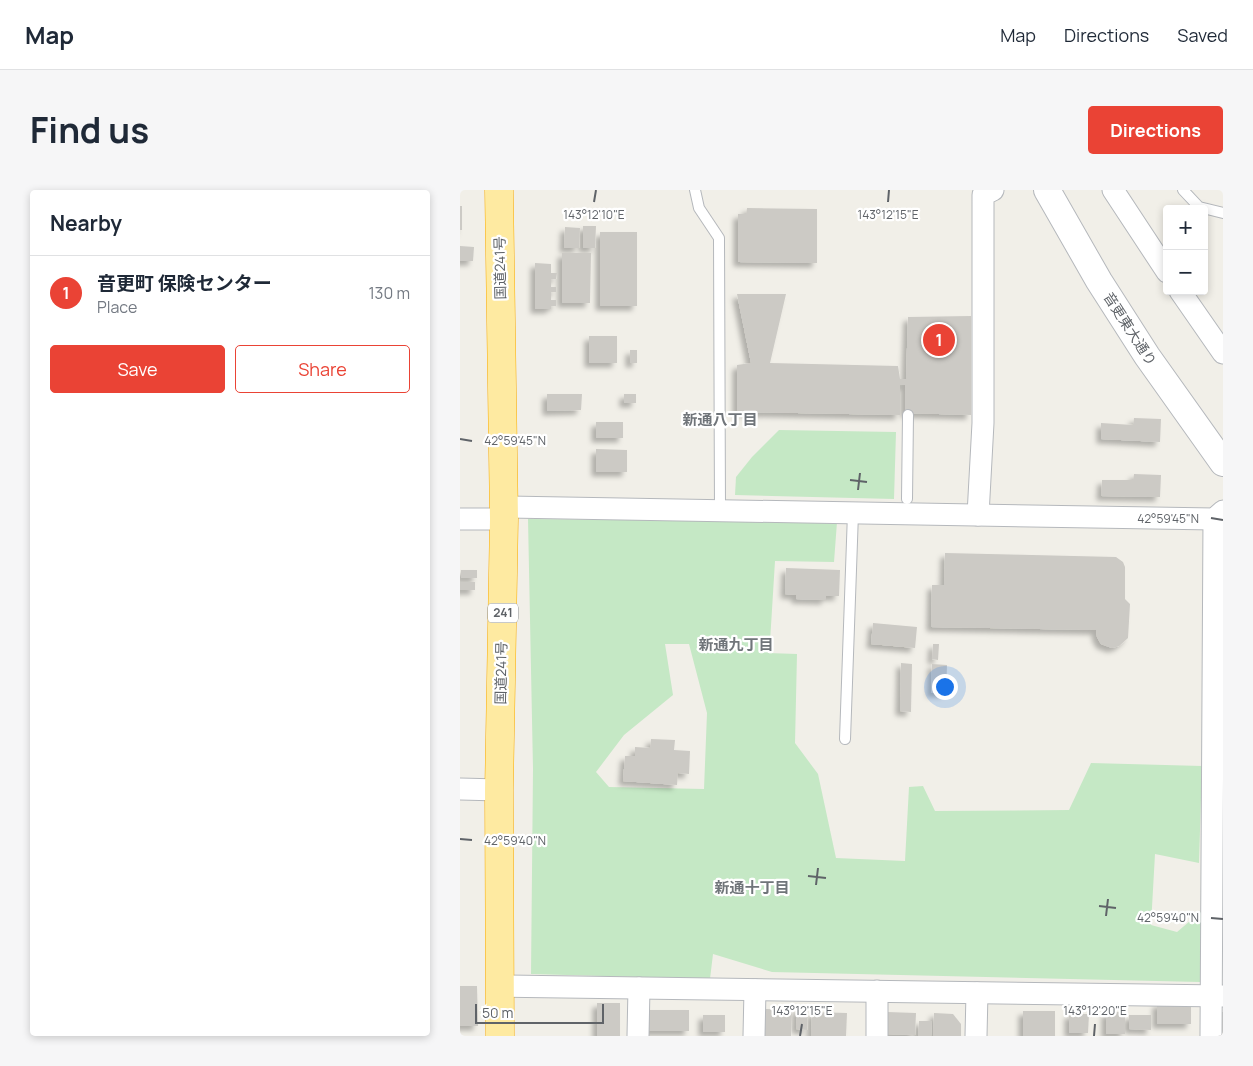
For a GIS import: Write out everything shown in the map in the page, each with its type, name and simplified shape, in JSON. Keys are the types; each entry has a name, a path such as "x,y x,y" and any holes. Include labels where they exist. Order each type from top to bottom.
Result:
{"highway":[{"name":"国道241号","path":"499,190 504,513 499,790 500,1036"}],"street":[{"path":"978,515 983,423 983,195 993,190"},
{"name":"音更東大通り","path":"1047,190 1099,281 1147,356 1223,463"},
{"path":"1113,190 1163,266"},
{"path":"1183,295 1223,353"},
{"path":"460,519 504,513 720,511 978,515 1218,515 1218,996 1210,1036"},
{"path":"460,789 499,790"},
{"path":"499,986 1218,996"},
{"path":"638,1036 639,988"},
{"path":"754,990 754,1036"},
{"path":"876,1036 877,991"},
{"path":"976,1036 977,993"}],"lane":[{"path":"695,190 699,208 720,238 720,511"},
{"path":"1183,190 1199,207 1223,213"},
{"path":"907,499 908,416"},
{"path":"845,739 854,513"}],"green space":[{"path":"779,430 896,432 894,499 735,495 736,477 752,457"},
{"path":"528,519 837,522 834,562 775,561 768,653 797,654 795,743 818,774 836,858 905,861 909,787 923,786 935,811 1069,810 1091,763 1202,766 1199,863 1155,854 1151,925 1177,932 1202,911 1200,982 772,972 713,954 710,979 531,974 533,769","holes":["665,644 689,644 707,713 704,789 609,787 596,772 624,735 673,695"]}],"building":[{"path":"460,206 462,206 462,230 460,230"},
{"path":"747,208 817,209 817,263 738,262 738,214 746,214"},
{"path":"583,226 596,226 595,248 583,248"},
{"path":"565,227 580,228 579,248 564,248"},
{"path":"600,232 637,232 637,306 600,306"},
{"path":"460,246 474,247 473,261 460,261"},
{"path":"562,253 591,253 590,303 562,303"},
{"path":"535,263 551,264 551,273 557,273 556,279 551,279 551,287 556,287 556,292 551,292 551,300 556,300 556,306 551,306 551,309 535,309"},
{"path":"737,294 786,294 770,363 898,366 900,379 906,379 908,317 971,316 971,415 905,413 905,385 900,385 900,415 737,412 737,365 751,363"},
{"path":"589,336 617,336 617,363 589,363"},
{"path":"630,350 637,350 637,363 630,363"},
{"path":"547,394 582,394 581,410 547,411"},
{"path":"624,394 636,394 636,403 624,403"},
{"path":"1134,418 1161,419 1160,442 1101,439 1101,423 1133,425"},
{"path":"596,422 623,422 623,438 596,438"},
{"path":"596,449 627,450 627,472 596,472"},
{"path":"1134,474 1161,475 1160,497 1101,496 1102,480 1133,480"},
{"path":"945,553 1116,557 1123,562 1125,567 1125,599 1130,604 1128,638 1119,646 1112,648 1101,644 1096,630 931,627 932,585 944,585"},
{"path":"786,568 840,570 839,596 826,596 826,600 796,599 796,595 785,594"},
{"path":"461,570 477,570 477,578 461,578"},
{"path":"460,582 475,582 475,590 460,590"},
{"path":"873,623 917,627 915,648 871,644"},
{"path":"933,644 939,644 938,660 932,659"},
{"path":"901,663 912,664 911,712 900,711"},
{"path":"932,664 947,665 946,693 931,693"},
{"path":"651,739 675,740 674,750 690,751 689,774 678,773 677,785 623,781 625,756 635,756 635,747 650,748"},
{"path":"460,986 477,986 478,1026 460,1026"},
{"path":"597,1003 620,1003 620,1036 597,1036"},
{"path":"1157,1003 1191,1003 1191,1024 1157,1024"},
{"path":"797,1008 808,1009 807,1030 796,1029"},
{"path":"766,1009 792,1010 791,1036 765,1036"},
{"path":"648,1010 689,1010 689,1031 648,1031"},
{"path":"1023,1011 1055,1011 1055,1036 1023,1036"},
{"path":"812,1012 847,1013 846,1036 811,1036"},
{"path":"887,1012 916,1013 915,1035 886,1034"},
{"path":"1106,1012 1125,1012 1125,1034 1106,1034"},
{"path":"1214,1012 1223,1012 1223,1036 1217,1035"},
{"path":"934,1013 953,1014 961,1024 961,1036 933,1036"},
{"path":"1069,1014 1089,1014 1088,1033 1069,1033"},
{"path":"703,1015 725,1015 725,1032 703,1032"},
{"path":"1129,1015 1151,1015 1151,1030 1129,1029"},
{"path":"919,1021 932,1021 931,1036 918,1036"}],"place":[{"name":"音更町 保険センター","path":"939,340"}],"district":[{"name":"新通八丁目","path":"720,420"},
{"name":"新通九丁目","path":"736,645"},
{"name":"新通十丁目","path":"752,888"}]}
